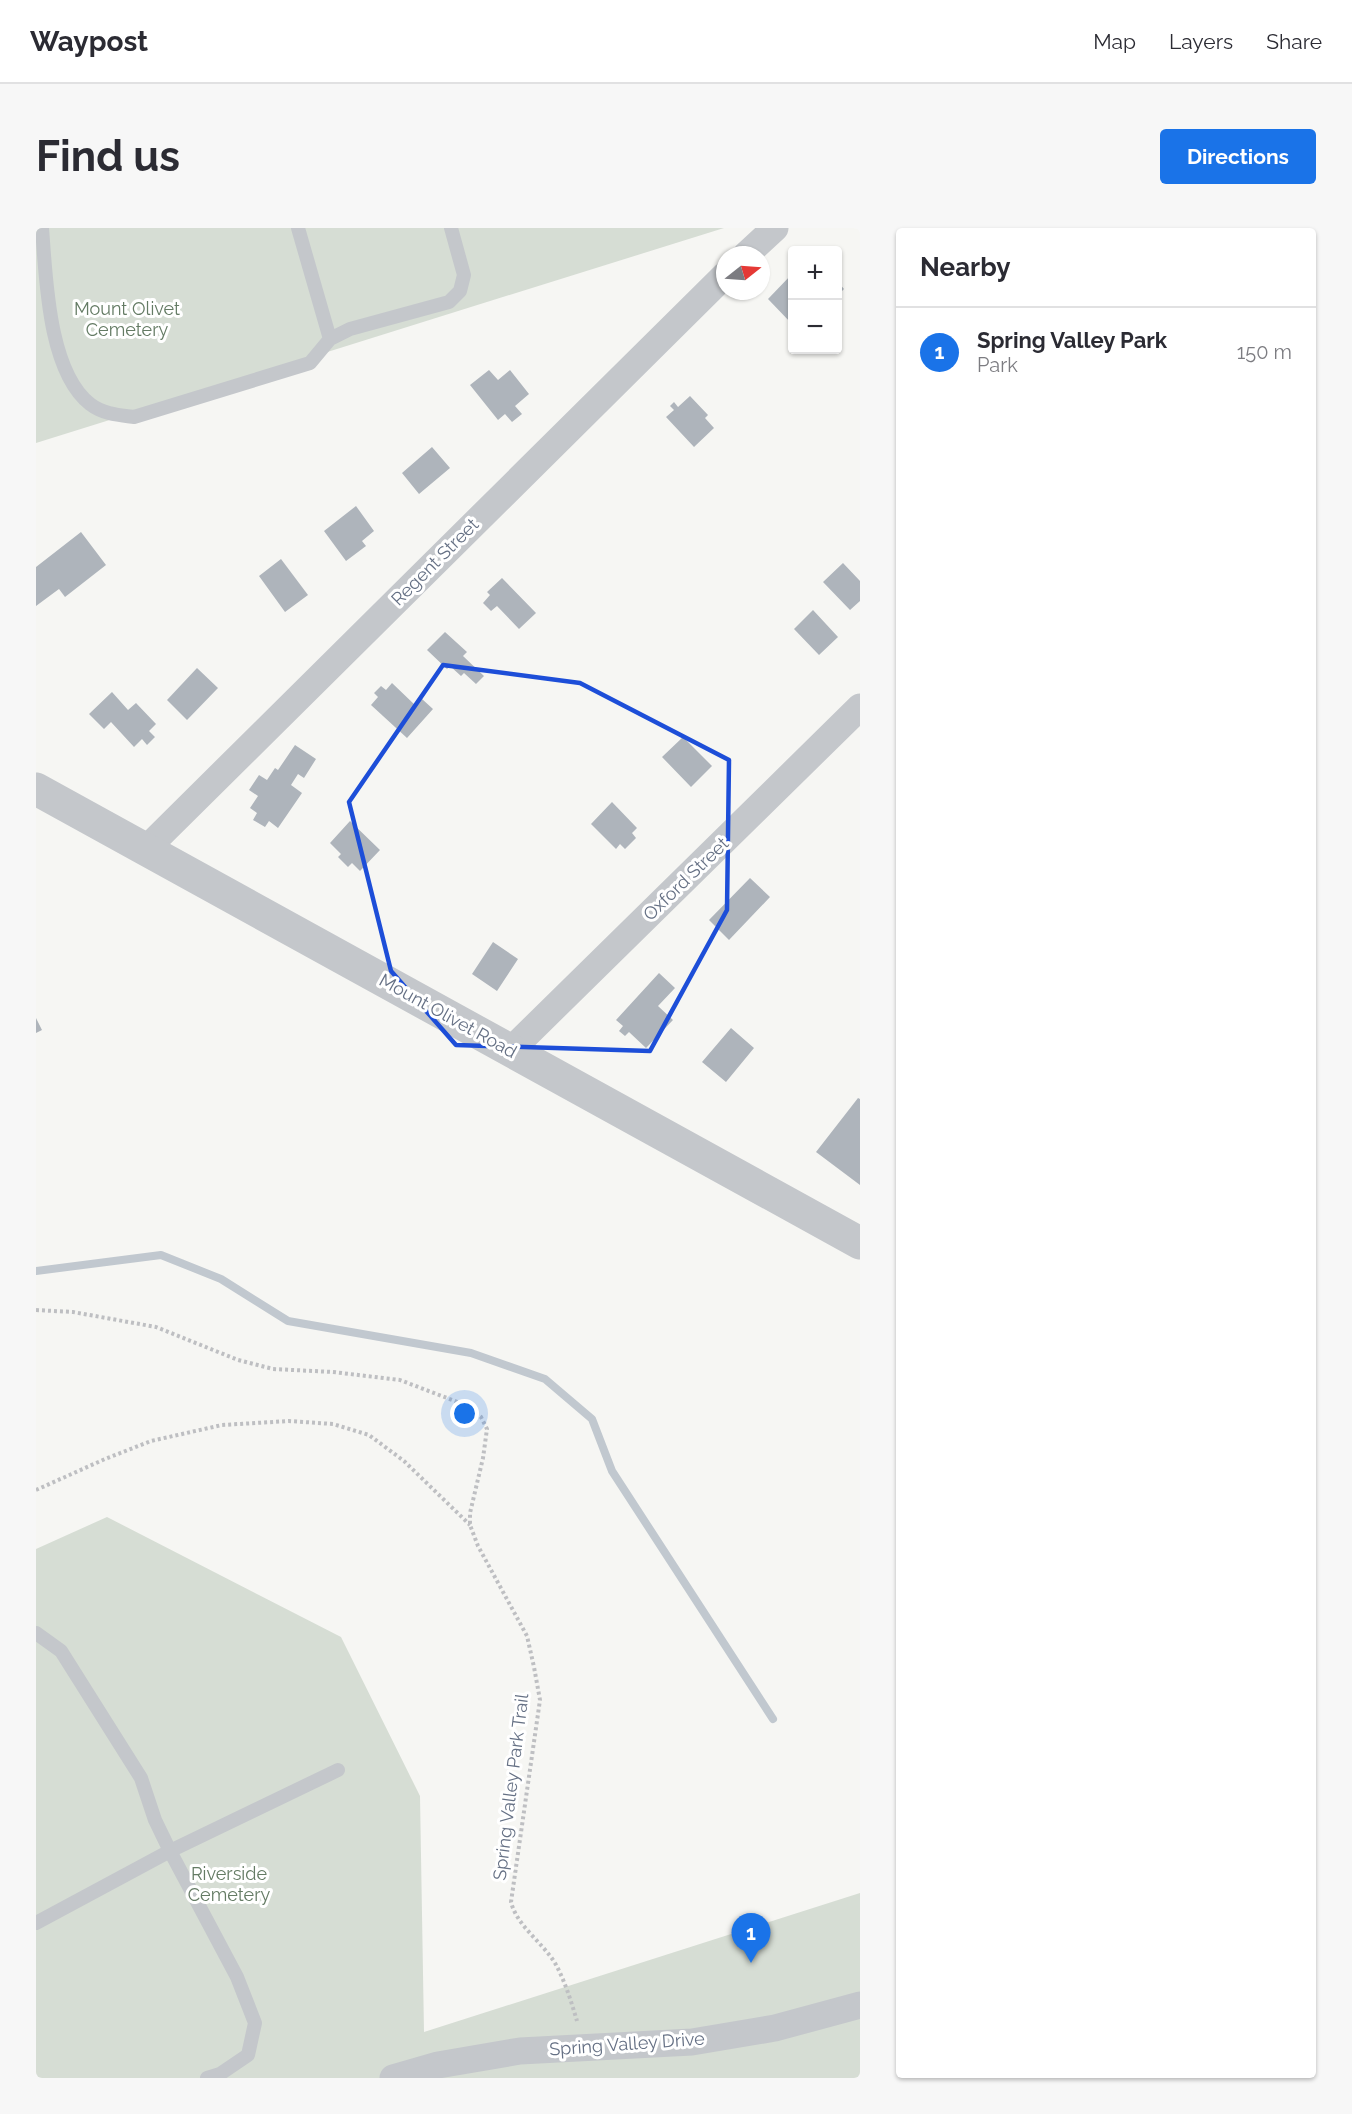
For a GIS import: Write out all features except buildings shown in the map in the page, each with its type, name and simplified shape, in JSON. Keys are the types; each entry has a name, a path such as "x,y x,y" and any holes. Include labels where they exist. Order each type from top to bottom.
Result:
{"street":[{"path":"756,246 775,228"},
{"name":"Regent Street","path":"145,850 716,284"},
{"name":"Oxford Street","path":"512,1050 860,707"},
{"name":"Mount Olivet Road","path":"36,789 860,1243"},
{"name":"Spring Valley Drive","path":"393,2078 479,2057 520,2051 692,2042 775,2028 860,2005"}],"lane":[{"path":"42,228 48,303 64,369 79,393 90,404 106,413 134,417 310,363 330,339 350,329 449,302 460,291 464,275 450,228"},
{"path":"298,228 330,339"},
{"path":"36,1633 61,1651 141,1778 155,1820 237,1977 255,2023 248,2055 220,2073 207,2078"},
{"path":"36,1923 170,1851 338,1770"}],"path":[{"path":"36,1310 73,1312 156,1327 238,1360 273,1369 333,1372 400,1380 460,1403 481,1417 487,1430 470,1513 470,1526"},
{"name":"Spring Valley Park Trail","path":"36,1490 150,1441 222,1425 290,1421 333,1424 369,1435 404,1461 470,1526 478,1546 526,1636 540,1700 511,1902 514,1913 554,1963 567,1990 584,2046"}],"highlighted area":[{"path":"443,665 580,683 729,760 727,910 650,1051 456,1045 391,971 349,802"}],"green space":[{"name":"Mount Olivet Cemetery","path":"36,228 724,228 36,443"},
{"name":"Riverside Cemetery","path":"107,1517 341,1637 420,1796 424,2032 860,1893 860,2078 36,2078 36,1549"}],"waterway":[{"path":"36,1271 161,1255 221,1279 288,1321 471,1353 545,1379 592,1419 612,1471 773,1719"}],"place":[{"name":"Spring Valley Park","path":"751,1963"}]}
